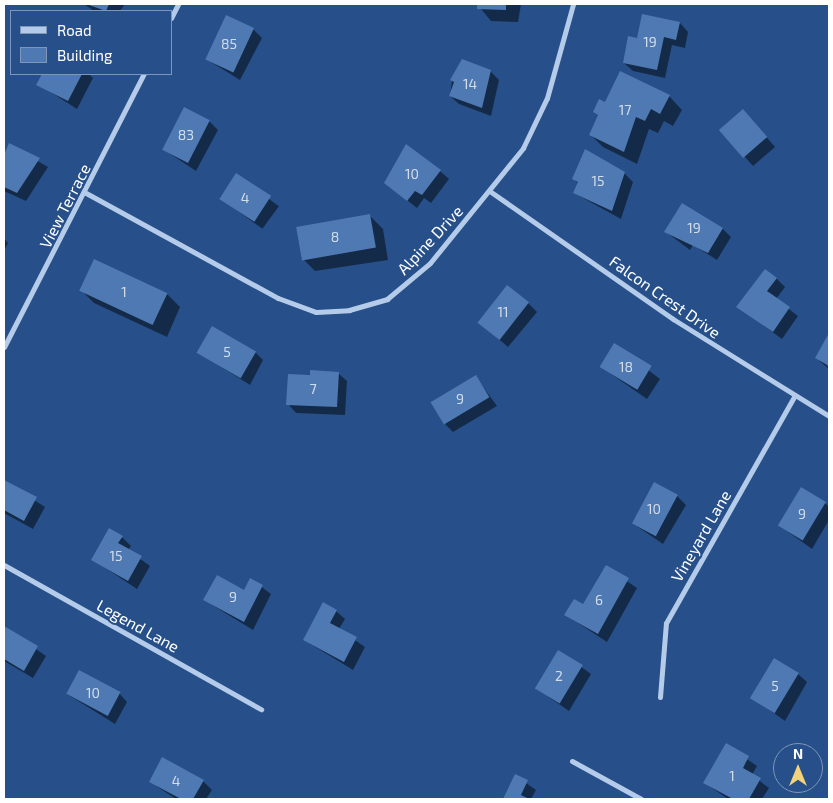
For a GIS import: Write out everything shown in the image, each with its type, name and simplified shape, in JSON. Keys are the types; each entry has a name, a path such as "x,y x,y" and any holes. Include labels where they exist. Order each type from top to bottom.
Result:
{"street":[{"path":"172,16 178,4"},
{"name":"Alpine Drive","path":"86,193 251,284 316,312 349,310 387,299 430,263 491,192 524,148 547,98 573,4"},
{"name":"View Terrace","path":"4,347 86,193 144,75"},
{"name":"Falcon Crest Drive","path":"491,192 681,325 829,416"},
{"name":"Vineyard Lane","path":"660,697 666,623 794,396"},
{"name":"Legend Lane","path":"4,565 261,709"},
{"path":"572,761 640,799"}],"building":[{"path":"86,4 109,4 106,10"},
{"path":"477,4 506,4 506,10 477,9"},
{"path":"642,14 680,22 676,40 664,37 657,70 623,63 628,36 637,38"},
{"path":"226,15 254,28 233,73 205,59"},
{"path":"462,59 491,70 482,108 449,96 454,82 450,80"},
{"path":"620,71 670,95 660,114 651,109 645,121 636,117 624,152 589,135 598,115 593,112 599,99 605,102"},
{"path":"41,75 81,75 68,101 36,85"},
{"path":"184,107 210,120 188,163 162,150"},
{"path":"743,109 767,137 743,158 719,130"},
{"path":"9,143 40,158 17,193 4,187 4,155"},
{"path":"406,144 441,170 422,195 415,191 407,201 384,183"},
{"path":"585,149 625,172 612,211 573,193 578,182 572,179"},
{"path":"236,173 271,196 254,222 219,199"},
{"path":"682,203 723,228 708,253 664,232"},
{"path":"370,214 376,247 302,261 296,227"},
{"path":"94,259 167,293 153,325 79,291"},
{"path":"765,269 777,278 767,291 790,307 773,332 736,307"},
{"path":"507,285 529,302 500,340 477,323"},
{"path":"212,326 256,351 241,378 196,353"},
{"path":"829,333 829,366 815,358"},
{"path":"614,343 652,366 637,390 600,367"},
{"path":"310,370 339,372 337,407 286,405 288,374 310,375"},
{"path":"476,375 489,397 444,425 431,402"},
{"path":"4,480 37,497 24,521 4,510"},
{"path":"654,482 678,495 656,536 632,523"},
{"path":"801,487 826,502 803,541 778,526"},
{"path":"109,528 123,536 118,543 142,556 128,581 91,560"},
{"path":"606,565 629,578 598,634 564,615 574,599 583,604"},
{"path":"217,575 244,590 250,578 263,585 244,622 203,600"},
{"path":"323,602 337,610 330,623 357,637 344,662 303,640"},
{"path":"4,626 38,646 24,671 4,659"},
{"path":"558,650 583,665 560,704 535,689"},
{"path":"774,658 799,673 775,713 750,698"},
{"path":"79,670 120,692 108,716 66,694"},
{"path":"726,743 749,756 743,768 761,778 749,799 733,799 703,783"},
{"path":"162,757 204,780 193,799 181,799 149,782"},
{"path":"515,774 528,780 521,795 529,799 503,799"}]}
